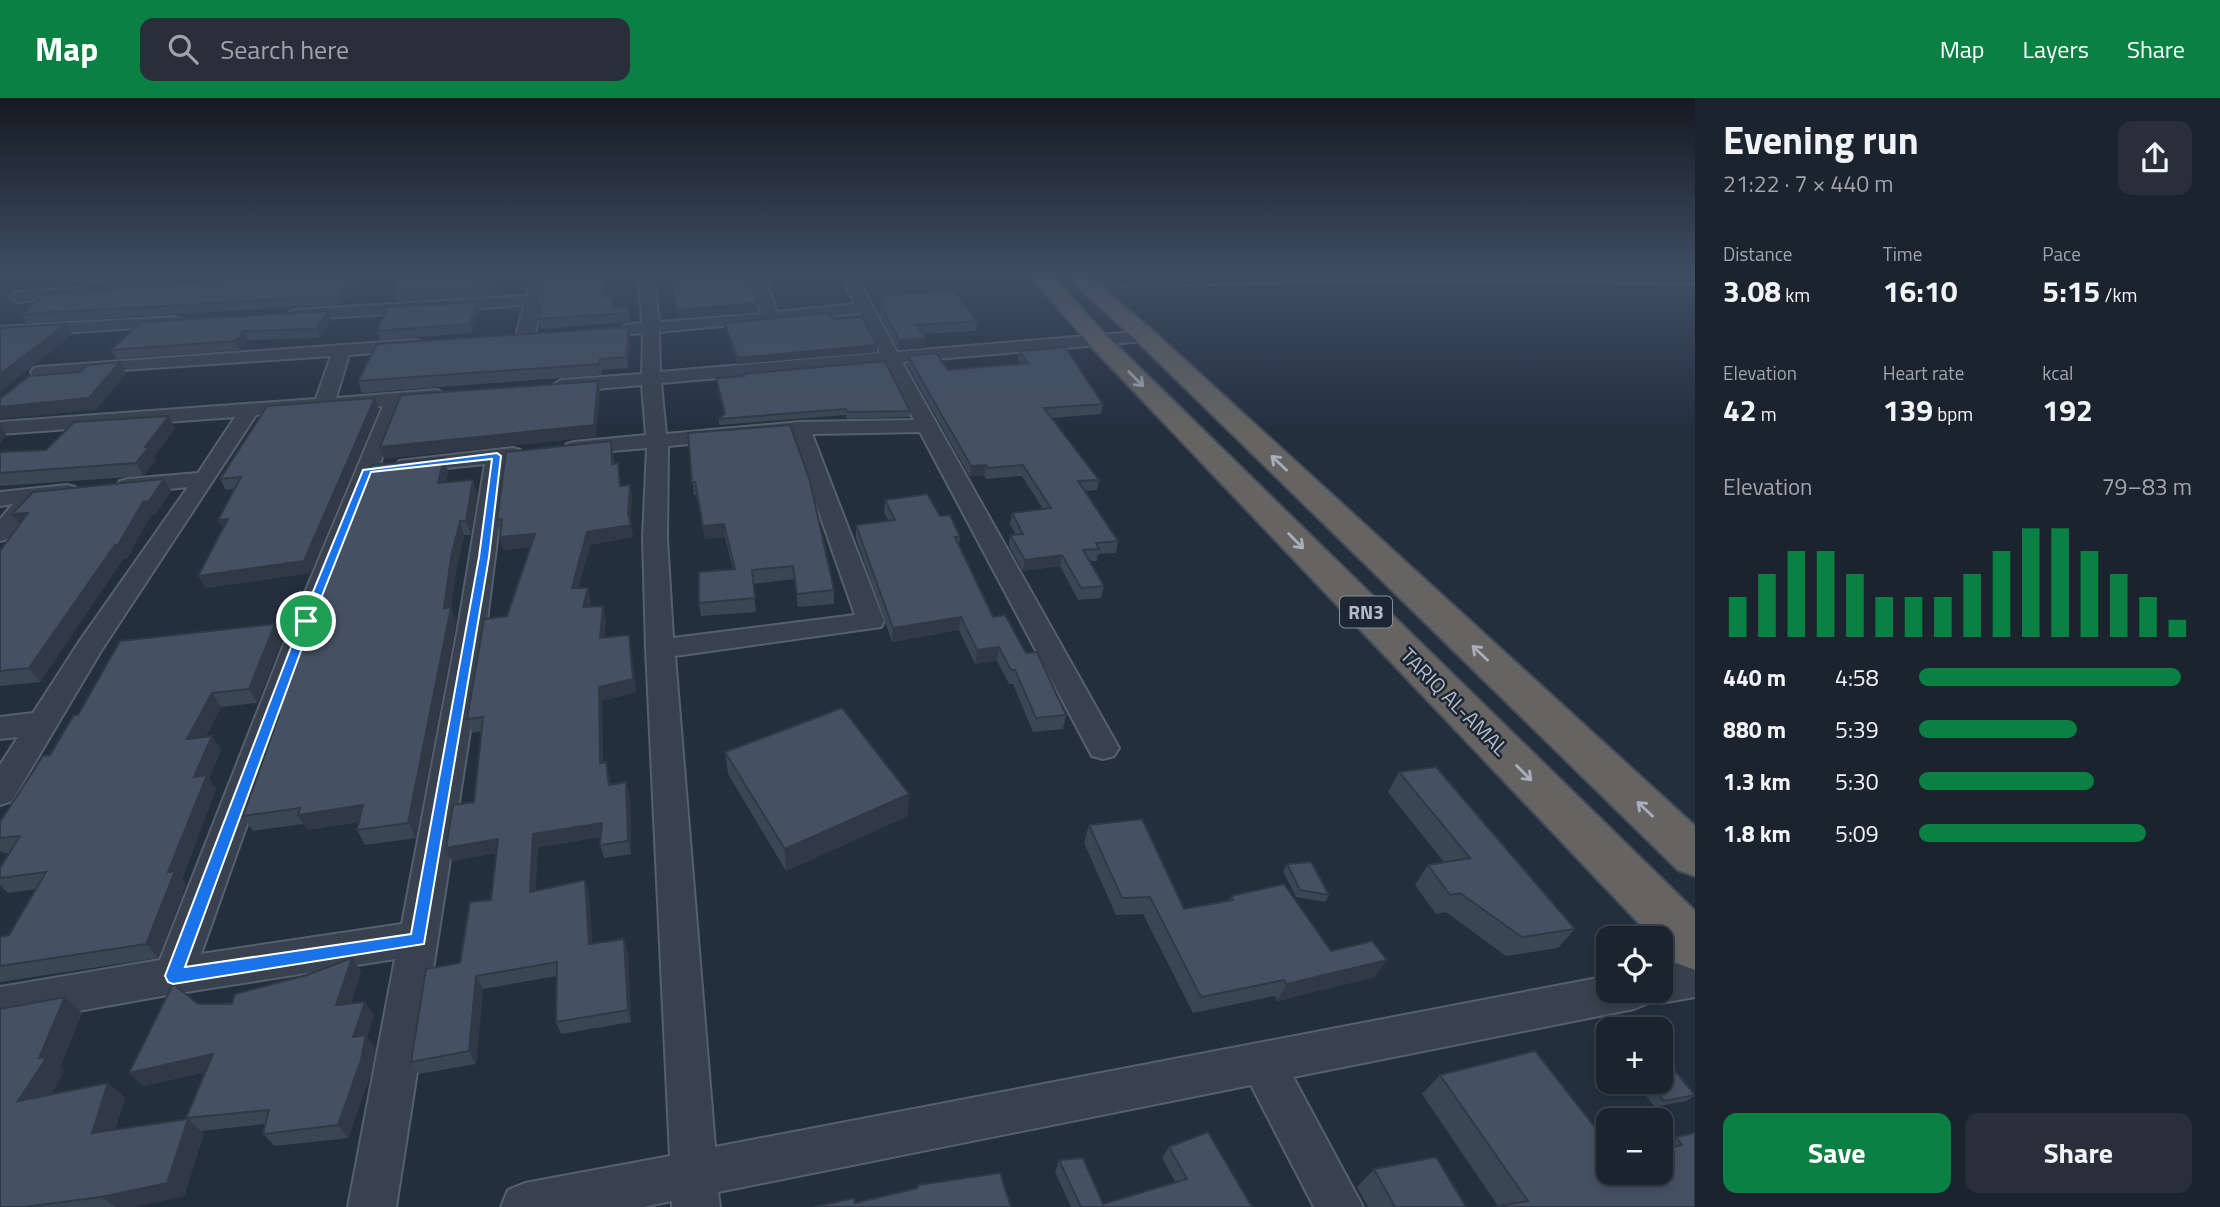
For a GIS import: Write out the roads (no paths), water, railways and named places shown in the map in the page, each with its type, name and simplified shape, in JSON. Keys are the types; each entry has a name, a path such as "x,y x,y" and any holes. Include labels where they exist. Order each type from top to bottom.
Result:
{"highway":[{"name":"TARIQ AL-AMAL","path":"1086,327 1695,946"},
{"name":"RN3","path":"1134,327 1695,856"}],"street":[{"path":"0,332 98,327"},
{"path":"111,327 35,376 433,343"},
{"path":"525,337 527,327"},
{"path":"651,327 651,380 659,461 655,538 660,649 695,1190"},
{"path":"613,330 655,327"},
{"path":"876,327 927,426 1103,748"},
{"path":"543,388 1145,336"},
{"path":"324,404 342,350"},
{"path":"0,428 449,395"},
{"path":"173,976 293,623 368,470 395,399"},
{"path":"0,792 89,648 249,410"},
{"path":"368,470 656,439 800,428 927,426"},
{"path":"660,649 871,621 800,428"},
{"path":"372,1207 480,581 497,456"},
{"path":"113,488 205,479"},
{"path":"0,499 86,490"},
{"path":"0,534 34,495"},
{"path":"89,648 130,643"},
{"path":"0,729 44,723"},
{"path":"0,1006 173,976 418,939"},
{"path":"1673,983 1695,978"},
{"path":"525,1207 695,1190 1262,1063 1596,997"},
{"path":"1262,1063 1339,1207"}]}
